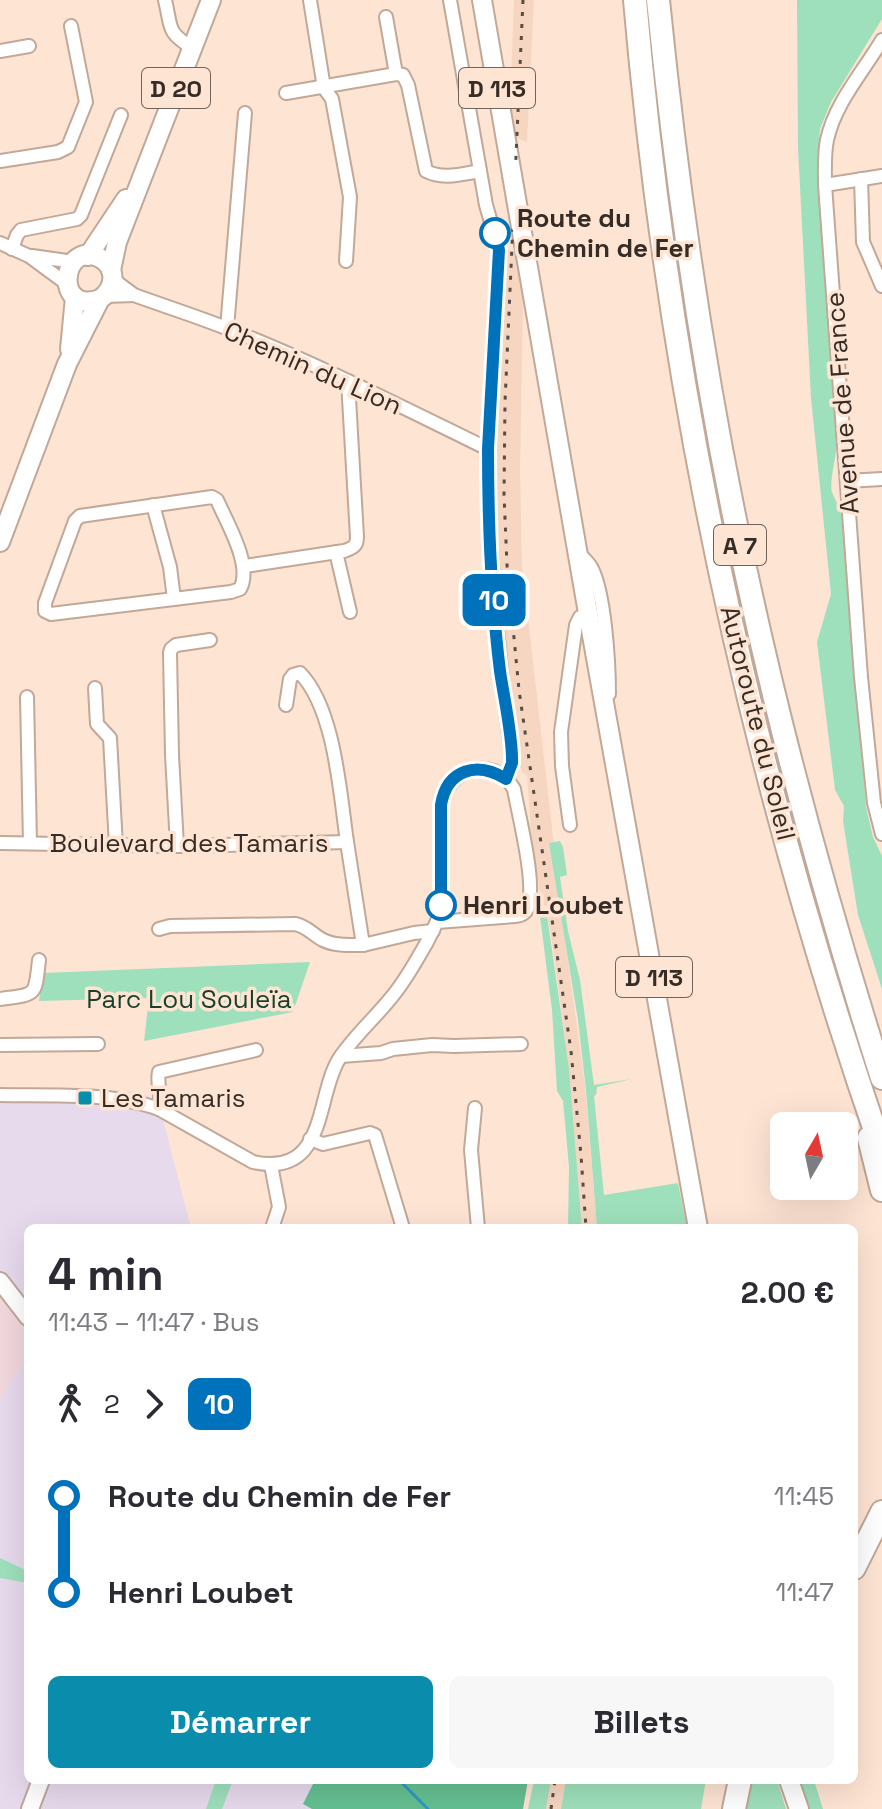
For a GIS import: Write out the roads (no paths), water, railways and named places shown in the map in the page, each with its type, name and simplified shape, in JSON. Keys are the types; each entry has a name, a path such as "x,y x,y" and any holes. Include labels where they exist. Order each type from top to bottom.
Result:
{"highway":[{"name":"Autoroute du Soleil","path":"635,0 662,246 698,462 764,756 850,1059 882,1151"},
{"name":"Autoroute du Soleil","path":"658,0 687,242 743,561 810,837 882,1078"},
{"path":"850,1059 882,1190"},
{"path":"858,1560 882,1512"},
{"path":"734,1809 739,1784"}],"main road":[{"name":"D 20","path":"112,273 117,242 211,0"},
{"name":"D 113","path":"482,0 697,1224"},
{"name":"D 20","path":"81,259 142,177"},
{"path":"0,542 67,364 111,287 112,273 102,259 81,259 67,276 71,291 67,364"},
{"path":"71,291 88,302 103,298"}],"street":[{"path":"165,0 171,31 192,48"},
{"path":"310,0 324,88 332,99 350,197 346,261"},
{"path":"450,0 486,205 499,250 488,449 491,562 500,671 512,758 506,779"},
{"path":"386,17 396,74"},
{"path":"0,161 67,149 86,102 71,26"},
{"name":"Avenue de France","path":"882,40 845,97 831,125 825,148 825,185 861,677 874,803 882,834"},
{"path":"0,51 29,46"},
{"path":"286,93 403,75 408,85 426,171 439,176 480,171"},
{"path":"227,328 245,113"},
{"path":"71,291 29,256 6,246 21,230 77,219 81,215 121,115"},
{"path":"825,185 882,176"},
{"path":"861,179 863,242 882,286"},
{"path":"29,256 81,259"},
{"name":"Chemin du Lion","path":"112,273 118,283 134,295 227,328 348,381 488,449"},
{"name":"Chemin du Lion","path":"103,298 134,295"},
{"path":"245,566 354,548 357,541 348,381"},
{"path":"847,481 882,479"},
{"path":"215,497 245,566 240,589 51,614 45,611 45,603 77,519 84,515 153,505 215,497"},
{"path":"153,505 170,567 174,599"},
{"path":"336,552 350,612"},
{"path":"578,552 591,567 602,611 609,670 609,726"},
{"path":"570,825 562,766 562,717 576,625 580,617 588,613"},
{"path":"177,846 170,653 176,645 210,640"},
{"path":"286,705 290,679 300,673 309,684 328,730 347,842"},
{"path":"95,688 97,724 110,738 116,846"},
{"path":"27,697 30,843"},
{"path":"0,1095 58,1096 145,1104 253,1162 271,1165 292,1159 310,1139 341,1056 393,996 435,926 441,908 441,805 444,791 457,776 472,769 484,769 506,779 514,789 529,861 530,883 525,912 515,916 435,926 363,945 325,941 295,924 170,926 159,929"},
{"name":"Avenue de France","path":"872,781 882,798"},
{"name":"Boulevard des Tamaris","path":"0,843 177,846 347,842 363,945"},
{"path":"0,999 33,993 39,960"},
{"path":"0,1045 98,1044"},
{"path":"341,1056 378,1054 393,1049 432,1045 521,1044"},
{"path":"159,1109 159,1072 256,1050"},
{"path":"475,1108 471,1150 478,1224"},
{"path":"310,1139 323,1144 370,1133 375,1135 402,1224"},
{"path":"271,1165 279,1207 273,1224"},
{"path":"0,1281 24,1312"},
{"path":"30,1809 39,1784"}],"waterway":[{"path":"403,1784 428,1809"}],"railway":[{"path":"523,0 505,402 507,565 519,690 571,1051 586,1224"},
{"path":"551,1809 554,1784"}],"place":[{"name":"Route du Chemin de Fer","path":"495,233"},
{"name":"Henri Loubet","path":"441,905"},
{"name":"Les Tamaris","path":"85,1098"}],"park label":[{"name":"Parc Lou Souleïa","path":"189,999"}]}
